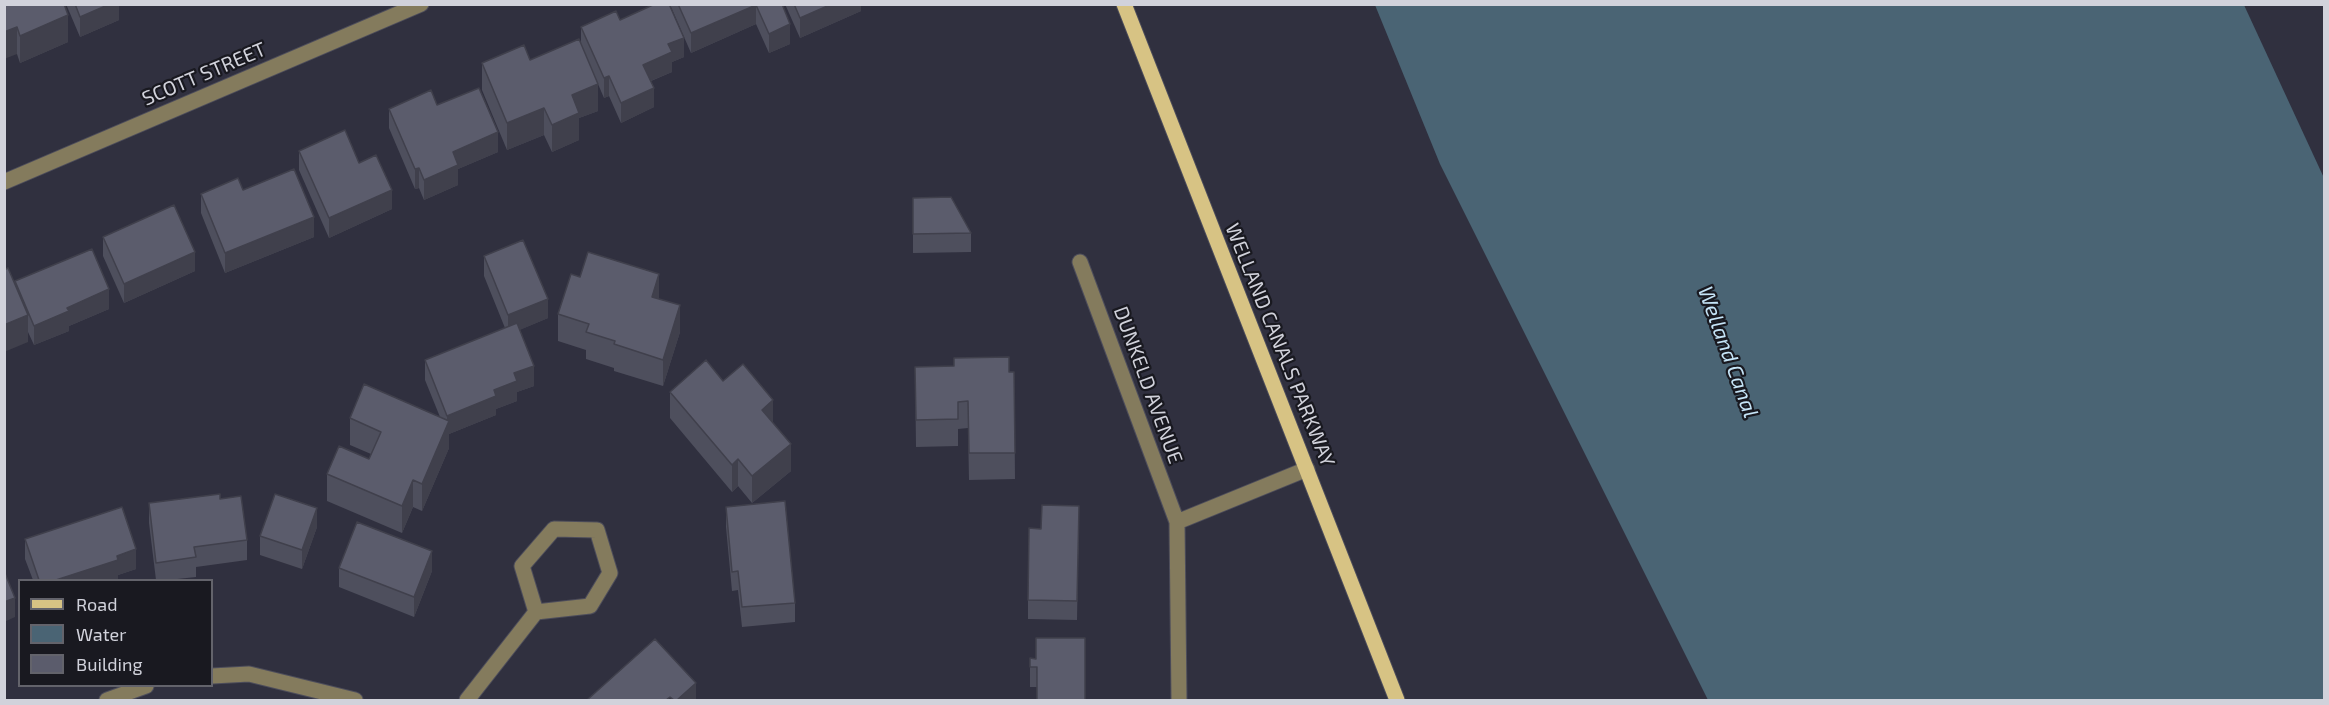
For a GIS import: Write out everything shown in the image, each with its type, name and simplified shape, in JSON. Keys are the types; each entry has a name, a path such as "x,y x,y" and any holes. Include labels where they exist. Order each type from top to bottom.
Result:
{"main road":[{"name":"WELLAND CANALS PARKWAY","path":"1124,4 1397,700"}],"street":[{"name":"SCOTT STREET","path":"4,182 421,4"},
{"name":"DUNKELD AVENUE","path":"1080,262 1177,522 1179,700"},
{"path":"1177,522 1307,469"},
{"path":"467,700 536,612 590,606 610,573 597,530 554,529 522,566 536,612"},
{"path":"213,676 249,674 356,700"},
{"path":"107,700 143,687"}],"water":[{"name":"Welland Canal","path":"1375,5 2244,5 2324,178 2324,700 1708,700 1440,164"}],"building":[{"path":"4,4 64,4 68,15 20,36 17,27 4,32"},
{"path":"75,4 110,4 80,17"},
{"path":"655,4 669,4 684,38 668,44 672,52 643,65 654,88 621,103 609,76 604,78 581,27 616,11 620,20"},
{"path":"678,4 782,4 790,24 769,34 756,5 691,33"},
{"path":"794,4 832,4 800,18"},
{"path":"579,39 598,84 572,95 579,113 552,125 544,108 507,123 482,63 524,45 530,60"},
{"path":"479,88 498,132 453,152 458,165 424,180 419,168 415,169 389,109 431,90 437,105"},
{"path":"345,130 359,163 376,155 392,190 329,218 299,151"},
{"path":"294,169 314,217 225,253 201,194 238,178 243,190"},
{"path":"951,197 971,233 913,234 913,198"},
{"path":"174,205 195,252 124,284 103,237"},
{"path":"523,240 548,299 508,315 484,256"},
{"path":"92,249 109,289 67,308 69,311 34,326 15,281"},
{"path":"588,252 659,274 652,297 680,305 663,360 586,332 589,324 558,314 571,274 580,277"},
{"path":"8,268 28,315 4,325 4,270"},
{"path":"517,323 534,366 514,373 517,381 494,390 496,396 447,416 425,360"},
{"path":"1009,357 1009,372 1014,372 1015,453 969,453 968,401 958,402 958,419 916,420 915,367 954,366 954,358"},
{"path":"706,360 723,381 743,364 773,400 762,410 791,444 752,476 738,459 732,465 670,392"},
{"path":"364,384 449,421 422,484 413,480 402,506 327,474 339,446 369,459 381,432 350,418"},
{"path":"220,494 220,499 241,496 247,540 194,547 196,557 156,563 149,503"},
{"path":"275,494 317,508 302,550 260,536"},
{"path":"785,501 795,603 742,607 738,571 732,572 726,507"},
{"path":"1042,505 1079,506 1077,601 1028,600 1029,528 1041,529"},
{"path":"122,507 136,549 117,556 118,560 59,579 39,579 25,539"},
{"path":"357,522 432,551 414,597 339,568"},
{"path":"4,571 15,598 4,602"},
{"path":"1036,638 1085,638 1085,700 1037,700 1037,667 1030,667 1030,658 1036,659"},
{"path":"655,639 696,683 677,700 670,697 666,700 587,700"}]}
